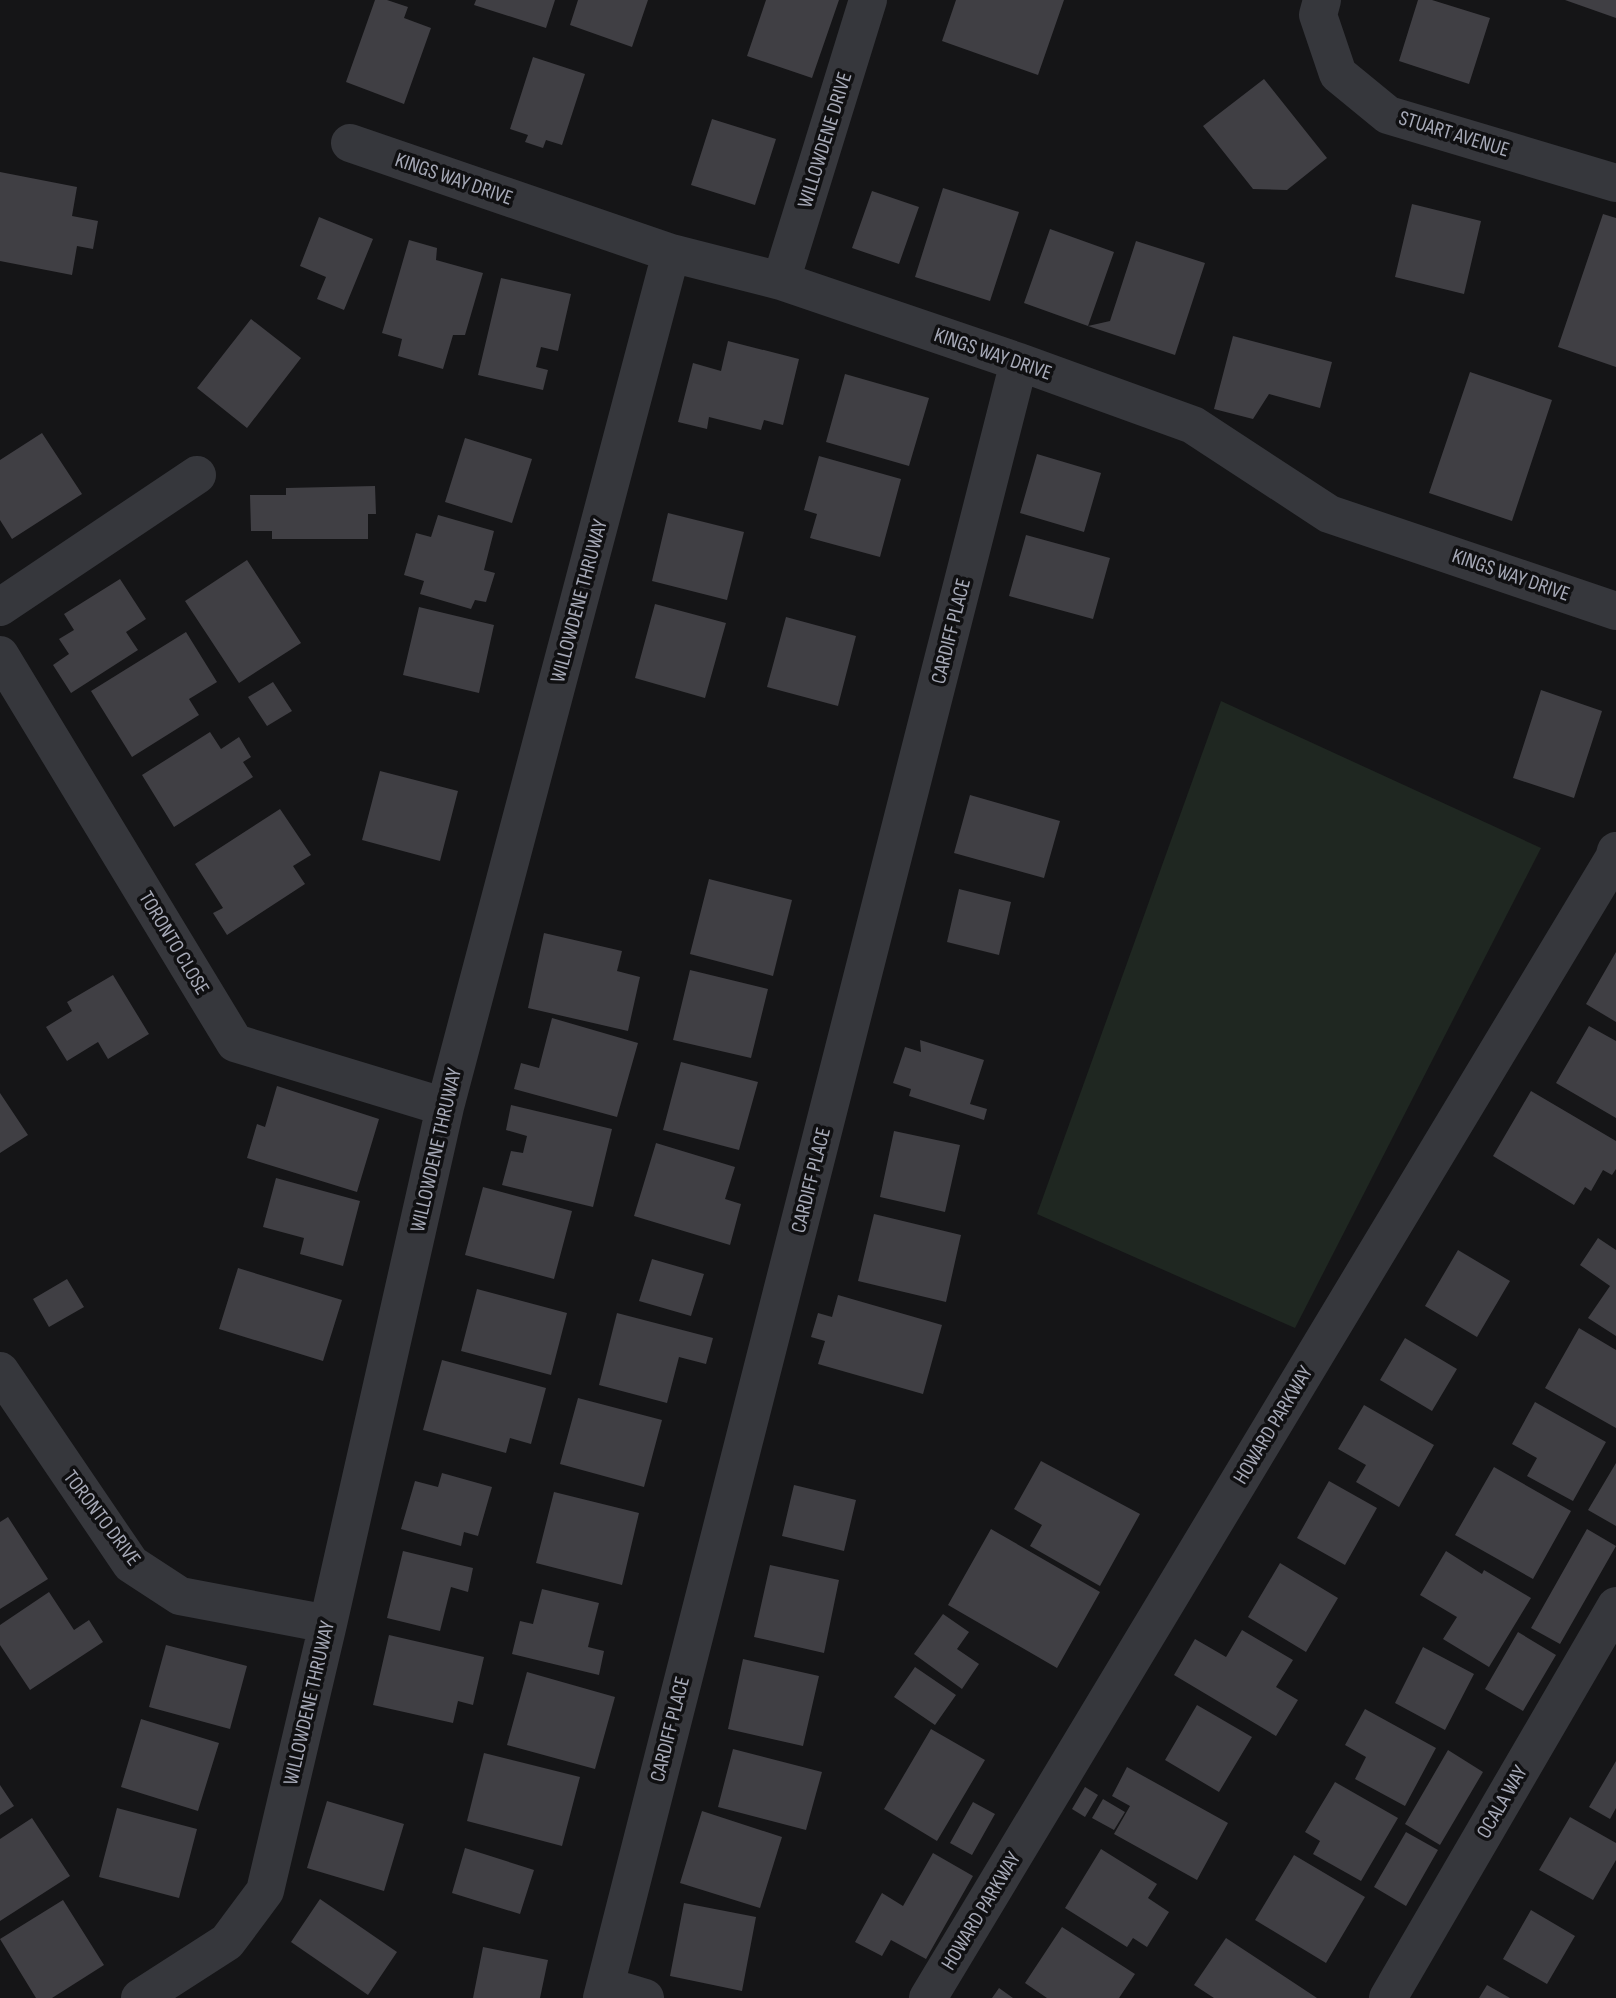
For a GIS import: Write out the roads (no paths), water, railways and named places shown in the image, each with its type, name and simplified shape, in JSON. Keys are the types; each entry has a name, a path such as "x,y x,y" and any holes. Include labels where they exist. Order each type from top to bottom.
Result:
{"street":[{"name":"WILLOWDENE DRIVE","path":"781,281 868,0"},
{"name":"STUART AVENUE","path":"1322,0 1318,15 1338,74 1388,115 1616,183"},
{"name":"KINGS WAY DRIVE","path":"350,143 671,253 781,281 1193,425 1329,513 1616,611"},
{"name":"WILLOWDENE THRUWAY","path":"139,1998 227,1942 265,1891 445,1107 671,253"},
{"name":"CARDIFF PLACE","path":"603,1992 1019,362"},
{"path":"0,607 197,475"},
{"name":"TORONTO CLOSE","path":"0,655 235,1043 445,1107"},
{"name":"HOWARD PARKWAY","path":"928,1998 1616,852"},
{"name":"TORONTO DRIVE","path":"0,1371 131,1564 180,1596 328,1624"},
{"name":"OCALA WAY","path":"1388,1998 1616,1606"},
{"path":"603,1992 645,1998"}]}
